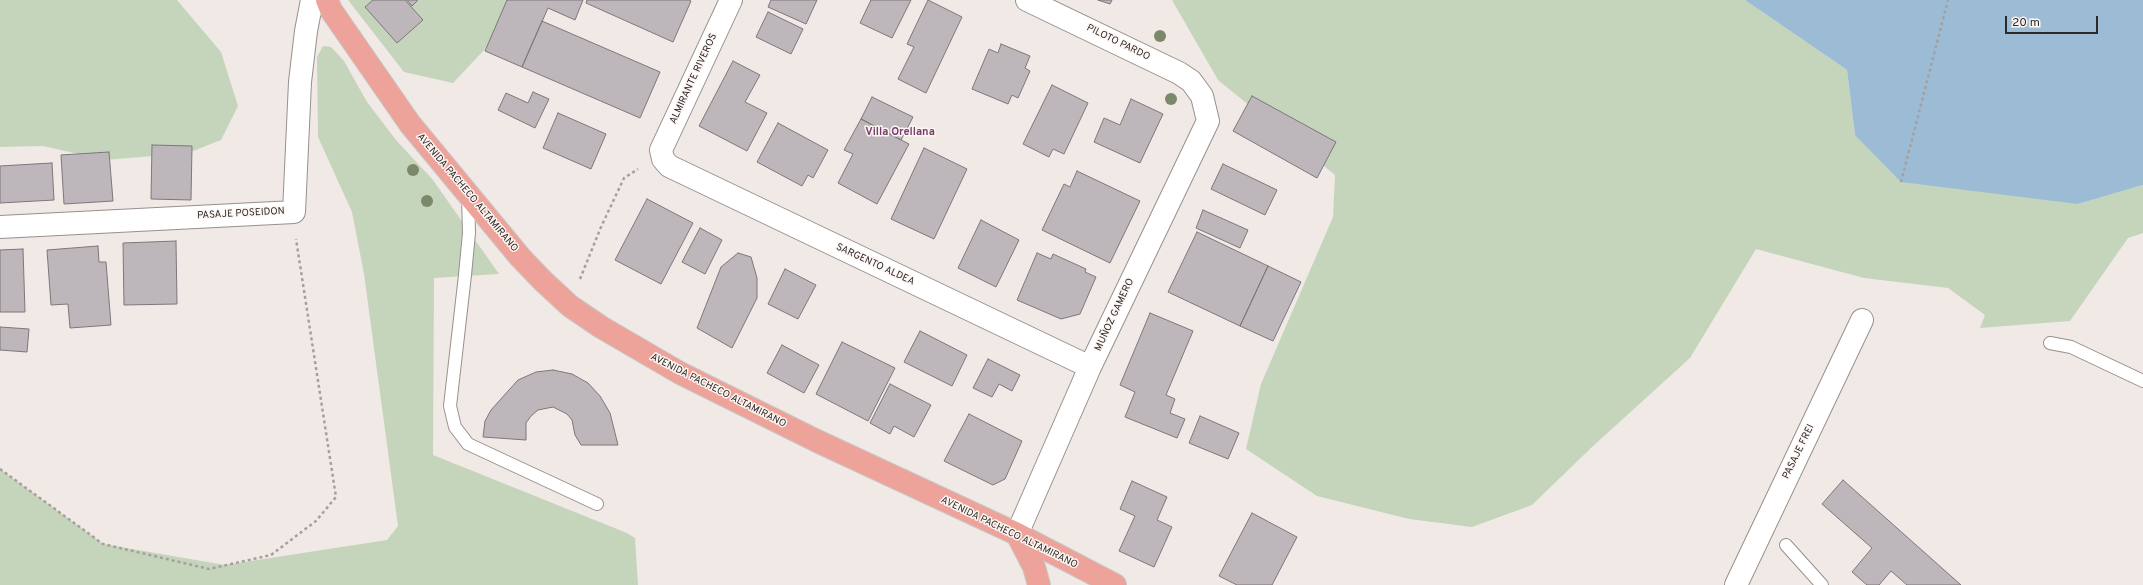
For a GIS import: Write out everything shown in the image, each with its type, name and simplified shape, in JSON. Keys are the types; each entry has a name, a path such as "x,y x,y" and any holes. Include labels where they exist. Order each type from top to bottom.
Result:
{"main road":[{"name":"AVENIDA PACHECO ALTAMIRANO","path":"327,0 331,10 410,124 520,257 570,306 601,327 680,373 817,441 1016,534 1082,577 1115,585"},
{"path":"1016,534 1034,567 1039,585"}],"street":[{"name":"PASAJE POSEIDON","path":"0,228 294,212 300,82 306,31 312,0"},
{"name":"ALMIRANTE RIVEROS","path":"663,159 661,150 665,139 731,0"},
{"name":"PILOTO PARDO","path":"1027,0 1179,73 1191,81 1202,96"},
{"name":"MUÑOZ GAMERO","path":"1016,534 1090,367 1208,120 1202,96"},
{"name":"SARGENTO ALDEA","path":"663,159 669,166 681,174 1090,367"},
{"name":"PASAJE FREI","path":"1736,585 1862,320"}],"lane":[{"path":"468,195 468,247 450,406 455,427 468,444 597,504"},
{"path":"2050,343 2071,347 2143,381"},
{"path":"1786,545 1822,585"}],"path":[{"path":"1901,182 1948,0"},
{"path":"570,306 601,227 624,178"},
{"path":"0,469 103,544 210,568 271,555 316,521 336,497 297,247 294,212"}],"green space":[{"path":"0,0 177,0 221,52 238,106 221,140 188,153 105,160 43,146 0,147"},
{"path":"348,0 412,0 415,2 420,0 512,0 485,49 453,83 404,72"},
{"path":"1172,0 1745,0 1847,70 1855,135 2078,204 2143,185 2143,233 2128,238 2070,321 1980,328 1985,315 1948,288 1864,278 1756,249 1690,358 1592,447 1532,505 1472,527 1409,519 1317,496 1246,449 1261,384 1333,217 1335,175 1218,80"},
{"path":"323,46 331,47 344,61 367,102 396,140 433,180 499,274 434,278 433,455 627,533 635,538 638,585 0,585 0,469 103,544 225,565 387,540 398,526 364,274 352,212 318,137 317,57"}],"water":[{"path":"1745,0 2143,0 2143,185 2078,204 1901,182 1855,135 1847,70"}],"building":[{"path":"373,0 405,0 423,20 397,43 365,7"},
{"path":"407,0 418,0 412,6"},
{"path":"507,0 583,0 575,20 548,8 522,67 485,51"},
{"path":"587,0 691,1 673,42 586,3"},
{"path":"771,0 817,0 806,24 768,7"},
{"path":"871,0 911,0 892,38 860,23"},
{"path":"928,0 962,17 926,93 898,79 914,47 907,44"},
{"path":"1098,0 1112,0 1110,4"},
{"path":"768,12 803,29 791,54 756,37"},
{"path":"542,21 660,72 640,118 522,67"},
{"path":"1001,44 1030,56 1025,68 1030,71 1018,98 1012,95 1008,104 972,89 989,49 998,53"},
{"path":"733,61 760,75 745,102 767,113 747,151 699,126"},
{"path":"1052,85 1088,103 1064,154 1053,149 1049,157 1023,144"},
{"path":"533,92 549,99 535,128 498,110 506,93 528,103"},
{"path":"1252,96 1336,142 1317,178 1233,131"},
{"path":"872,97 913,117 901,140 861,119"},
{"path":"1131,99 1163,114 1140,163 1094,142 1104,118 1120,125"},
{"path":"558,113 606,134 591,169 543,148"},
{"path":"861,119 909,144 877,204 838,183 853,154 844,150"},
{"path":"778,123 828,150 813,178 808,175 802,186 757,162"},
{"path":"152,145 192,146 191,200 151,199"},
{"path":"924,148 967,169 934,239 891,219"},
{"path":"109,152 113,201 64,204 61,155"},
{"path":"52,163 54,200 0,203 0,166"},
{"path":"1223,164 1277,190 1265,215 1211,189"},
{"path":"1077,171 1140,201 1110,263 1042,230 1064,184 1070,187"},
{"path":"647,199 693,223 661,284 615,260"},
{"path":"1203,210 1248,230 1240,248 1196,228"},
{"path":"981,220 1019,240 996,287 958,268"},
{"path":"700,228 722,240 705,274 682,262"},
{"path":"1197,232 1268,266 1240,326 1168,292"},
{"path":"176,241 177,304 124,305 123,243"},
{"path":"98,246 99,262 106,262 111,325 70,328 68,304 51,305 47,250"},
{"path":"23,249 25,312 0,312 0,250"},
{"path":"738,253 751,257 757,278 757,298 732,348 697,328 721,267"},
{"path":"1037,253 1051,259 1053,254 1086,269 1085,272 1096,277 1080,314 1061,319 1017,300"},
{"path":"1268,266 1301,282 1273,341 1240,326"},
{"path":"785,269 816,285 798,319 768,304"},
{"path":"1150,313 1193,331 1166,395 1175,399 1170,413 1185,419 1177,438 1125,417 1135,392 1120,385"},
{"path":"0,327 29,329 27,352 0,350"},
{"path":"920,331 967,355 952,386 904,362"},
{"path":"842,342 895,368 868,421 816,394"},
{"path":"782,345 819,365 804,393 767,373"},
{"path":"988,359 1020,375 1012,391 999,384 992,397 973,388"},
{"path":"553,370 572,374 588,383 600,396 610,413 618,445 581,445 575,435 572,420 567,414 553,407 538,410 531,416 526,423 526,440 483,437 485,421 491,410 518,380 536,372"},
{"path":"890,384 931,405 914,437 894,426 890,434 870,423"},
{"path":"969,414 1022,441 1005,479 993,485 944,461"},
{"path":"1200,416 1239,433 1228,459 1189,443"},
{"path":"1843,480 1961,585 1907,585 1891,571 1879,585 1867,585 1852,572 1872,548 1822,504"},
{"path":"1132,481 1167,497 1157,520 1172,527 1154,567 1119,551 1135,516 1120,509"},
{"path":"1252,513 1297,537 1272,585 1237,585 1219,576"}],"district":[{"name":"Villa Orellana","path":"900,133"}]}
